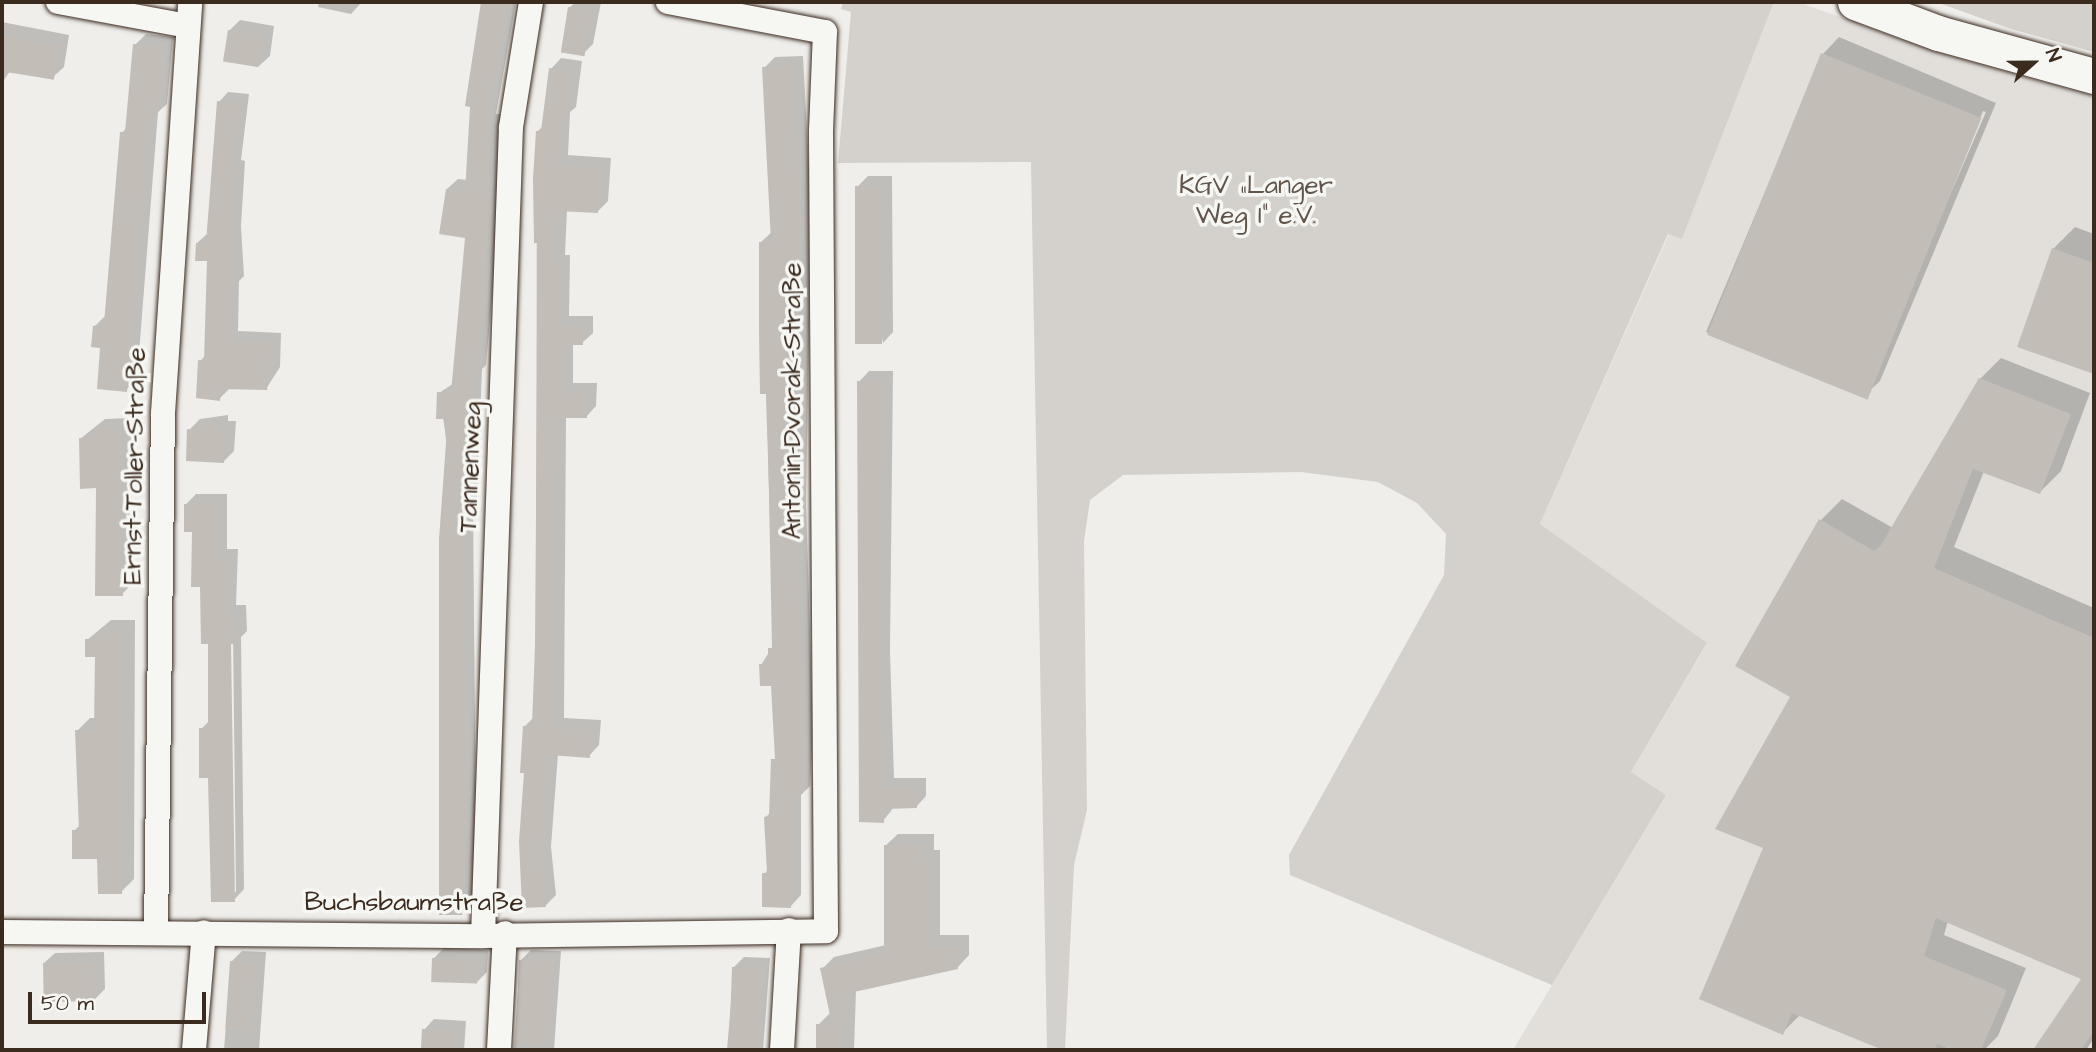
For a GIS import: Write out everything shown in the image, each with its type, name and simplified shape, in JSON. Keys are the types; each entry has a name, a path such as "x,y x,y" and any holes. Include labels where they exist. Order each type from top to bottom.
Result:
{"main road":[{"path":"1855,2 1938,33 2094,76"}],"street":[{"path":"58,2 187,26"},
{"name":"Ernst-Toller-Straße","path":"156,932 163,413 190,2"},
{"name":"Tannenweg","path":"499,1050 494,935 511,127 531,2"},
{"name":"Antonin-Dvorak-Straße","path":"668,2 825,32 821,158 826,931"},
{"path":"782,1050 789,930"},
{"name":"Buchsbaumstraße","path":"2,932 494,935 826,931"},
{"path":"194,1050 204,933"}],"shaded area":[{"path":"1774,2 1798,2 1938,52 2094,96 2092,1050 1513,1050 1666,795 1631,772 1707,644 1540,524 1669,234 1682,239"}],"green space":[{"name":"KGV „Langer Weg I“ e.V.","path":"843,2 1774,2 1682,239 1668,234 1540,524 1707,643 1631,772 1666,795 1552,985 1290,875 1289,855 1444,575 1446,534 1417,503 1378,482 1301,472 1123,475 1090,500 1084,541 1087,810 1074,865 1065,1050 1047,1050 1031,162 838,163 851,12 841,9"},
{"path":"1936,2 2094,2 2094,52 2011,29"}],"building":[{"path":"481,2 508,2 486,124 492,125 488,195 493,195 476,378 472,378 467,511 463,511 466,848 462,915 439,915 439,539 446,443 445,419 436,419 437,392 451,393 465,238 439,234 446,189 465,192 470,107 465,106"},
{"path":"568,7 592,11 585,56 561,52"},
{"path":"228,30 264,36 259,67 223,62"},
{"path":"2,36 59,45 54,80 2,71"},
{"path":"133,44 163,47 157,116 149,115 127,392 97,389 100,348 91,347 93,326 104,324 120,132 125,132"},
{"path":"1821,53 1981,118 1868,400 1707,335"},
{"path":"793,66 801,220 796,515 803,741 800,798 791,798 791,908 762,907 762,873 767,873 764,817 769,816 771,759 775,759 771,686 760,686 759,664 768,664 768,648 772,648 767,394 760,394 759,242 771,242 762,67"},
{"path":"549,68 572,71 566,119 561,118 558,165 601,168 598,213 557,211 555,264 561,265 560,326 583,326 583,345 564,345 563,392 587,393 587,418 557,418 554,728 591,730 590,758 549,755 541,858 546,907 522,908 519,841 524,773 520,773 523,726 532,726 535,645 538,243 534,243 533,179 536,131 541,131"},
{"path":"217,101 240,103 233,169 237,170 232,237 235,287 230,287 229,341 272,342 267,390 221,389 220,401 196,398 198,360 204,361 207,261 195,261 196,243 206,243"},
{"path":"855,186 882,186 882,344 855,344"},
{"path":"2052,248 2094,263 2094,374 2017,347"},
{"path":"1979,378 2071,414 2040,494 1973,469 1934,568 2094,638 2094,1031 2081,1050 2033,1050 2081,979 1936,918 1924,956 2007,990 1981,1050 1953,1050 1937,1044 1935,1050 1883,1050 1792,1013 1783,1035 1699,999 1763,848 1715,829 1790,697 1735,666 1819,519 1874,551 1881,545"},
{"path":"857,381 884,381 880,664 885,788 917,788 917,808 884,809 884,823 859,822"},
{"path":"195,425 219,425 218,431 226,431 224,463 186,461 187,429 195,430"},
{"path":"121,428 123,596 95,596 96,488 80,489 79,438 93,438 93,429"},
{"path":"184,504 217,504 217,559 228,559 227,615 236,615 237,644 231,644 235,902 211,902 208,778 199,778 199,728 208,728 208,644 201,644 200,587 191,587 192,532 184,532"},
{"path":"97,632 123,632 122,894 98,894 97,859 72,859 72,830 79,830 75,730 94,731 95,657 85,657 85,639 97,639"},
{"path":"884,845 923,845 923,862 928,862 929,947 958,947 958,969 845,994 844,1050 816,1050 816,1024 832,1025 820,968 884,954"},
{"path":"432,958 478,960 477,984 431,982"},
{"path":"519,960 551,961 548,1046 516,1045"},
{"path":"230,961 256,963 251,1031 225,1029"},
{"path":"94,962 95,1001 44,1002 43,963"},
{"path":"732,967 760,968 757,1050 729,1050"},
{"path":"422,1029 456,1031 455,1050 421,1050"}]}
